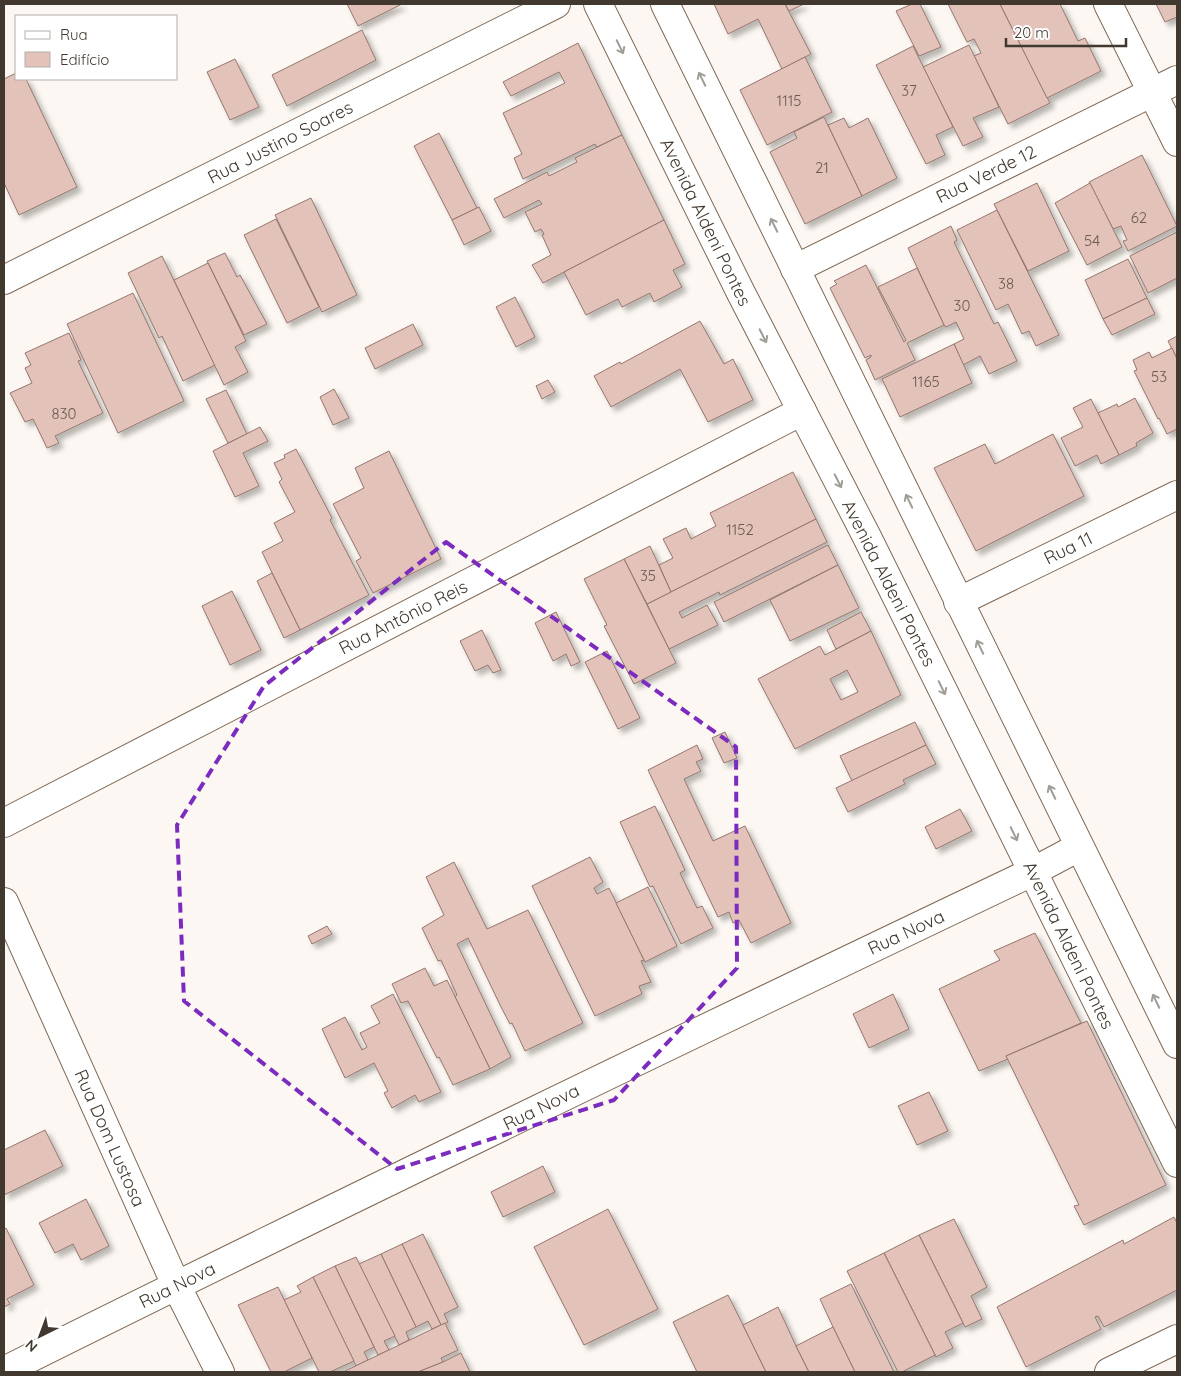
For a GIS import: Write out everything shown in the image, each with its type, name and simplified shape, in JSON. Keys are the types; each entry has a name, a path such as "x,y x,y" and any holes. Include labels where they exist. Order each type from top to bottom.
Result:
{"street":[{"name":"Rua Justino Soares","path":"4,280 556,4"},
{"name":"Avenida Aldeni Pontes","path":"598,4 741,293 867,537 1177,1163"},
{"path":"665,4 1177,1044"},
{"path":"1108,4 1177,142"},
{"name":"Rua Verde 12","path":"795,269 1177,80"},
{"name":"Rua Antônio Reis","path":"4,823 802,411"},
{"name":"Rua 11","path":"958,602 1177,495"},
{"name":"Rua Nova","path":"4,1371 616,1070 1032,872 1079,847"},
{"name":"Rua Dom Lustosa","path":"4,902 176,1285 220,1372"},
{"path":"1109,1372 1177,1339"}],"highlighted area":[{"path":"446,542 736,747 737,968 614,1100 397,1169 184,1001 177,825 264,686"}],"building":[{"path":"347,4 402,4 358,26"},
{"path":"714,4 785,4 811,54 782,69 758,19 728,34"},
{"path":"785,4 804,4 789,11"},
{"path":"912,4 920,4 941,47 919,56 896,11"},
{"path":"948,4 1000,4 1050,103 1008,124 974,56 981,53 974,39 967,42"},
{"path":"1000,4 1060,4 1078,41 1085,38 1101,71 1047,98"},
{"path":"1156,4 1177,4 1177,17 1165,22"},
{"path":"362,30 376,60 287,106 272,75"},
{"path":"578,43 622,135 597,147 595,144 523,179 514,158 522,154 503,113 565,83 559,72 511,96 503,82"},
{"path":"969,45 999,107 973,118 983,137 963,146 923,67"},
{"path":"913,46 953,127 936,135 945,155 926,164 876,65"},
{"path":"805,57 832,112 767,145 740,90"},
{"path":"235,59 259,107 230,120 207,72"},
{"path":"15,74 15,80 26,80 77,187 19,215 4,183 4,79"},
{"path":"824,117 862,196 805,224 770,152 797,138 794,132"},
{"path":"844,118 849,128 868,118 897,178 862,196 828,125"},
{"path":"439,133 477,208 452,220 414,146"},
{"path":"622,135 664,220 543,283 532,265 551,255 541,229 535,232 525,212 542,204 539,200 504,218 494,199 547,172 549,176 577,162 575,158"},
{"path":"1142,155 1177,226 1128,251 1123,241 1127,240 1121,226 1113,229 1089,182"},
{"path":"1037,183 1069,251 1028,271 994,204"},
{"path":"1090,183 1122,247 1087,265 1055,203"},
{"path":"311,198 357,295 322,312 275,215"},
{"path":"479,207 491,231 464,245 452,220"},
{"path":"997,210 1059,335 1036,346 1029,331 1022,334 1008,304 996,310 957,230"},
{"path":"276,219 319,307 287,323 244,235"},
{"path":"664,220 685,264 673,270 682,287 654,302 650,293 622,307 618,299 586,315 564,272"},
{"path":"951,226 957,240 954,242 994,324 998,322 1017,361 989,374 980,356 963,365 954,344 964,339 956,322 946,327 944,325 908,248"},
{"path":"1177,232 1177,278 1148,293 1130,256"},
{"path":"225,253 237,277 240,275 267,324 244,335 207,261"},
{"path":"162,256 215,365 183,381 162,336 159,338 128,273"},
{"path":"1128,259 1147,298 1103,319 1085,280"},
{"path":"208,263 246,341 235,347 248,372 224,385 174,280"},
{"path":"866,265 904,342 906,340 878,287 917,268 944,325 907,343 915,360 875,380 866,360 871,355 865,358 830,288 837,284 834,281"},
{"path":"133,293 184,401 118,433 67,324"},
{"path":"515,297 535,337 516,347 496,307"},
{"path":"1147,298 1155,314 1112,335 1103,319"},
{"path":"700,321 724,364 733,359 753,400 708,422 680,369 611,407 594,376 620,362 621,364"},
{"path":"413,324 423,345 375,369 365,348"},
{"path":"69,333 81,360 78,361 103,413 55,436 59,443 47,448 33,419 25,422 10,393 32,383 25,368 31,365 25,353"},
{"path":"1177,336 1177,359 1168,341"},
{"path":"954,344 972,383 900,417 882,379"},
{"path":"1172,348 1177,359 1177,429 1167,434 1134,371 1137,370 1133,360 1149,352 1152,358"},
{"path":"548,380 555,392 542,399 536,386"},
{"path":"334,389 349,418 333,425 320,397"},
{"path":"226,390 247,434 228,443 206,399"},
{"path":"1135,398 1153,433 1136,443 1137,446 1119,455 1098,413 1117,404 1118,407"},
{"path":"1091,399 1119,455 1101,464 1097,455 1075,466 1061,438 1083,427 1073,408"},
{"path":"260,427 268,441 243,453 259,486 235,497 213,451"},
{"path":"1053,434 1084,496 976,551 934,468 985,444 995,464"},
{"path":"296,449 369,595 300,630 262,552 283,541 274,523 295,512 279,482 282,479 274,463 285,458 284,455"},
{"path":"389,451 441,559 373,593 356,561 361,558 333,504 364,488 355,468"},
{"path":"793,472 816,519 671,592 659,565 673,558 663,539 686,528 691,539 716,526 710,513"},
{"path":"816,519 827,542 720,595 719,592 679,612 682,618 707,605 718,625 669,649 647,604"},
{"path":"828,545 838,565 724,622 714,602"},
{"path":"650,546 671,592 647,604 624,559"},
{"path":"624,559 676,663 634,684 604,626 607,625 584,579"},
{"path":"838,565 859,608 790,641 770,600"},
{"path":"272,573 300,630 284,638 257,581"},
{"path":"232,591 261,650 230,665 202,606"},
{"path":"556,612 580,662 571,666 566,654 553,661 535,623"},
{"path":"861,612 871,631 836,649 827,630"},
{"path":"482,630 501,670 493,673 488,665 475,671 460,641"},
{"path":"871,631 901,695 795,749 758,679 820,646 825,655","holes":["847,670 858,692 841,700 830,679"]},
{"path":"607,651 640,718 618,729 585,662"},
{"path":"915,722 926,745 852,781 840,756"},
{"path":"725,732 737,758 724,763 712,738"},
{"path":"697,745 703,759 696,762 701,771 684,779 713,841 745,826 791,923 751,943 739,920 733,923 729,912 718,917 648,770"},
{"path":"926,745 936,764 903,780 905,784 848,812 836,788"},
{"path":"655,806 685,870 680,873 697,908 702,906 713,928 681,944 653,886 650,887 620,822"},
{"path":"960,809 972,831 936,849 925,827"},
{"path":"590,857 603,882 594,888 597,894 609,888 644,960 641,961 651,982 639,986 642,994 595,1016 532,886"},
{"path":"454,862 487,929 528,910 583,1023 525,1051 512,1023 510,1024 501,1007 468,938 457,944 511,1057 490,1069 455,997 457,995 441,960 438,961 422,928 444,915 426,877"},
{"path":"648,887 677,946 645,962 616,903"},
{"path":"327,926 332,934 312,944 308,936"},
{"path":"1035,933 1081,1023 1006,1056 1008,1059 979,1071 939,989 1000,960 994,951"},
{"path":"425,968 434,986 447,980 490,1069 453,1085 408,1001 401,1003 392,984"},
{"path":"393,994 441,1092 419,1102 415,1095 392,1108 384,1093 388,1091 374,1063 345,1078 322,1029 345,1017 362,1050 367,1047 360,1033 380,1023 371,1006"},
{"path":"893,994 909,1029 869,1048 853,1014"},
{"path":"1087,1021 1166,1185 1084,1225 1074,1206 1079,1205 1006,1056"},
{"path":"929,1092 948,1131 917,1145 898,1106"},
{"path":"45,1130 63,1166 4,1195 4,1150"},
{"path":"543,1166 555,1192 503,1217 491,1192"},
{"path":"86,1199 109,1246 81,1260 73,1244 55,1253 39,1223"},
{"path":"608,1209 658,1309 584,1345 534,1247"},
{"path":"1174,1217 1177,1223 1177,1290 1104,1327 1098,1316 1095,1317 1101,1329 1026,1367 997,1307 1123,1240 1124,1244"},
{"path":"954,1219 987,1287 971,1296 982,1319 965,1327 919,1235"},
{"path":"6,1228 34,1285 7,1299 10,1304 4,1307 4,1229"},
{"path":"423,1234 458,1307 444,1314 448,1322 441,1325 402,1244"},
{"path":"919,1235 963,1323 945,1332 953,1348 936,1357 884,1253"},
{"path":"402,1244 441,1325 432,1329 428,1321 416,1327 381,1254"},
{"path":"884,1253 935,1355 902,1372 898,1372 847,1271"},
{"path":"381,1254 416,1327 406,1332 409,1340 399,1345 359,1264"},
{"path":"356,1257 395,1336 384,1341 389,1350 378,1355 335,1266"},
{"path":"335,1266 374,1347 364,1352 368,1360 356,1366 313,1277"},
{"path":"313,1277 354,1361 330,1372 319,1372 284,1300 301,1292 297,1286"},
{"path":"851,1284 894,1372 855,1372 833,1327 820,1299"},
{"path":"278,1287 312,1358 284,1372 271,1372 238,1305"},
{"path":"728,1295 766,1372 697,1372 673,1322"},
{"path":"778,1307 809,1372 766,1372 743,1325"},
{"path":"445,1323 458,1350 441,1358 443,1362 418,1372 343,1372"},
{"path":"833,1327 855,1372 809,1372 796,1346"},
{"path":"461,1353 470,1372 418,1372 443,1362"}]}
